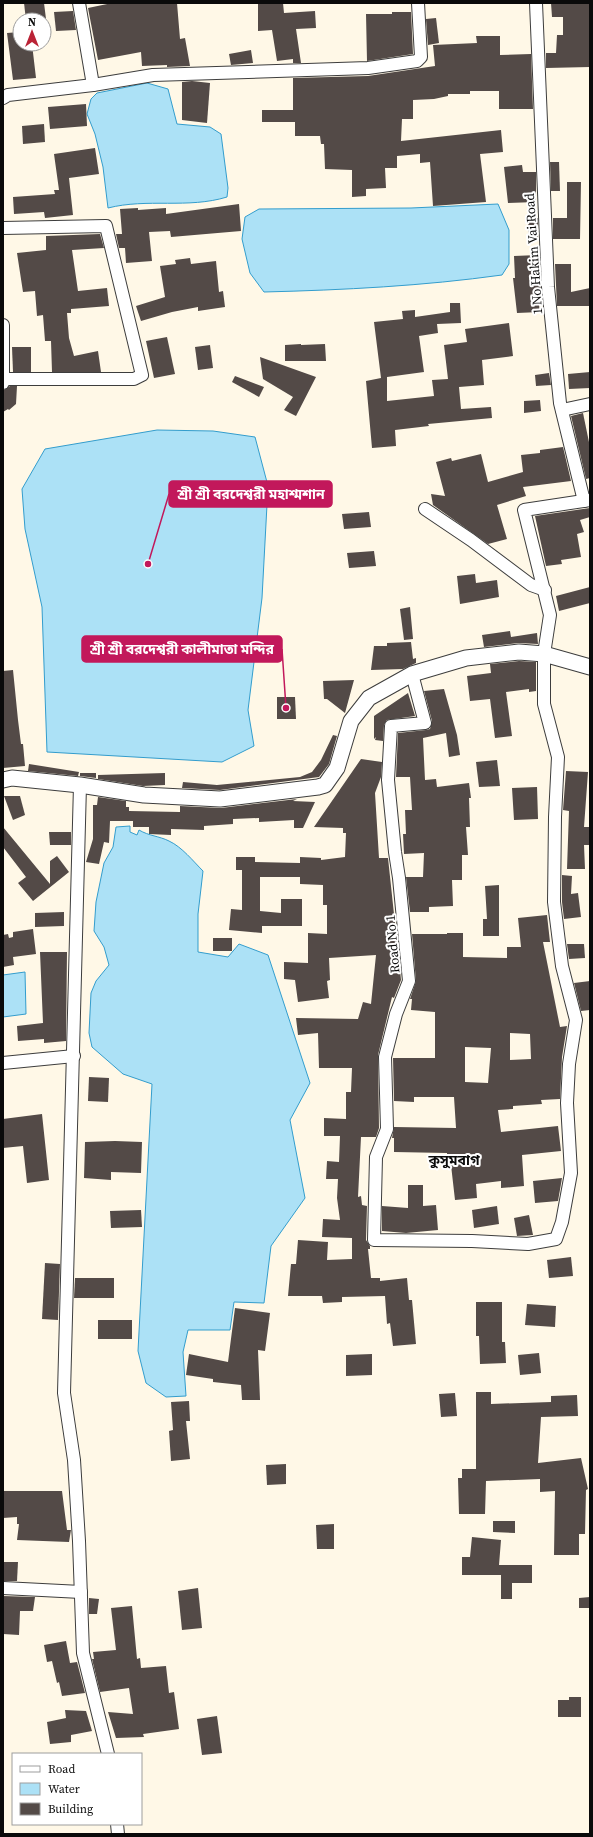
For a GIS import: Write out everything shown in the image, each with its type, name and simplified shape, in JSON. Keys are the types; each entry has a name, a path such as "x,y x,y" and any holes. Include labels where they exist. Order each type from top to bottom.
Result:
{"street":[{"path":"79,3 93,85"},
{"path":"3,98 8,95 93,85 153,75 368,68 417,61 420,57 418,3"},
{"name":"1 No Hakim Vai Road","path":"536,3 548,287 562,410 587,500"},
{"path":"3,228 106,226 142,374 134,379 3,381 3,324"},
{"path":"562,410 590,404"},
{"path":"544,654 550,615 524,510 587,500"},
{"path":"426,509 471,540 531,585 545,590"},
{"path":"3,780 12,778 80,785 144,795 220,799 325,785 338,768 351,721 369,698 412,674 466,658 519,652 544,654 590,667"},
{"name":"Road No 1","path":"412,674 425,723 391,726 388,780 409,981 396,1014 385,1056 387,1129 376,1157 374,1240 472,1241 528,1244 556,1240 562,1222 571,1173 567,1103 569,1064 576,1020 562,966 554,902 554,817 558,757 544,704 544,654"},
{"path":"80,785 76,883 74,1056 64,1393 74,1460 83,1653 108,1753"},
{"path":"3,1063 74,1056"},
{"path":"3,1588 81,1592"}],"water":[{"path":"147,83 168,89 177,124 210,127 221,134 228,188 227,197 212,201 123,205 108,208 103,167 95,134 87,114 91,99 97,93"},
{"path":"498,204 509,230 509,264 502,275 383,287 264,292 250,273 242,239 245,217 259,209 411,208"},
{"path":"157,430 213,431 255,437 268,486 262,598 248,710 254,746 222,762 47,752 42,607 25,529 22,489 45,449"},
{"path":"130,826 130,832 137,835 139,830 146,834 165,839 174,844 187,854 203,871 198,914 198,952 228,957 239,944 268,955 310,1083 290,1120 305,1198 271,1246 264,1303 234,1302 230,1330 188,1330 183,1352 186,1396 166,1397 146,1383 138,1351 152,1084 123,1074 92,1047 89,1033 91,993 96,981 109,965 104,947 94,931 96,902 104,863 113,847 116,827"},
{"path":"25,972 26,1014 3,1017 3,975"}],"building":[{"path":"24,3 44,3 45,12 25,12"},
{"path":"112,3 177,3 180,39 185,38 190,66 142,66 141,52 98,60 88,8"},
{"path":"258,3 283,3 284,13 315,11 316,28 296,29 301,63 293,63 293,59 277,61 272,30 258,31"},
{"path":"551,3 589,3 590,67 546,68 546,53 556,53 557,35 563,35 563,17 552,17"},
{"path":"73,11 76,30 56,31 54,12"},
{"path":"392,12 411,12 413,54 367,61 366,14 392,14"},
{"path":"436,18 439,43 428,45 426,19"},
{"path":"7,33 12,33 12,52 33,52 36,78 13,80"},
{"path":"476,36 500,36 500,55 531,54 533,109 499,109 499,91 470,91 470,94 448,94 448,96 434,99 413,100 413,119 402,119 401,141 501,130 503,152 480,154 486,202 433,206 430,162 420,163 420,154 397,156 397,168 385,168 386,188 366,189 366,196 352,197 352,170 325,169 324,144 321,144 320,136 295,136 295,122 262,122 262,110 293,110 293,78 368,76 435,66 433,45 477,43"},
{"path":"251,50 253,63 231,65 229,54"},
{"path":"192,81 210,83 207,123 182,120 182,82"},
{"path":"86,104 87,126 50,129 48,107"},
{"path":"44,124 45,142 23,144 22,126"},
{"path":"95,148 99,174 69,178 73,215 45,218 44,212 14,214 13,197 55,194 54,190 59,190 54,154"},
{"path":"550,162 559,162 560,191 551,191"},
{"path":"522,165 523,172 536,172 536,202 508,203 504,167"},
{"path":"567,182 581,182 580,239 553,239 553,218 567,218"},
{"path":"239,204 241,231 171,237 170,231 149,232 152,261 126,263 125,248 119,248 116,234 122,234 120,209 138,208 138,210 166,208 166,214"},
{"path":"528,218 538,218 538,239 529,239"},
{"path":"100,234 104,248 72,250 78,291 107,288 109,306 71,309 71,313 67,313 69,338 74,356 98,351 101,372 52,372 51,341 45,341 43,315 37,316 35,291 23,292 17,253 46,250 46,236"},
{"path":"538,255 542,305 539,305 540,312 517,313 513,278 515,278 514,256"},
{"path":"190,258 191,264 216,261 219,292 223,291 225,307 198,311 198,307 172,312 141,321 136,306 165,297 160,266 176,264 175,260"},
{"path":"555,264 571,264 571,292 590,288 590,306 557,306"},
{"path":"450,303 460,303 461,323 437,324 438,333 419,336 424,372 387,377 387,401 434,396 432,380 448,379 444,345 467,342 465,329 509,323 513,356 482,360 484,385 459,387 461,409 491,407 492,418 428,424 429,426 395,430 396,446 372,448 366,381 381,378 374,322 403,319 402,311 415,310 415,317 450,312"},
{"path":"167,337 175,374 154,378 146,341"},
{"path":"325,344 326,361 285,361 285,345"},
{"path":"210,345 213,368 198,370 195,347"},
{"path":"12,347 31,347 31,372 13,372"},
{"path":"260,357 316,377 296,416 284,410 293,397 263,379"},
{"path":"590,372 590,388 569,389 568,374"},
{"path":"549,373 551,385 536,386 535,375"},
{"path":"235,376 264,387 259,397 232,382"},
{"path":"10,386 17,386 16,404 9,410 8,409 3,412 4,390"},
{"path":"540,400 541,411 524,413 524,401"},
{"path":"583,413 590,447 590,478 586,479 571,416"},
{"path":"563,447 571,481 523,487 526,496 497,505 507,539 488,544 433,505 431,494 445,496 436,462 451,458 452,461 481,454 488,482 523,472 521,455 540,453 540,450"},
{"path":"590,508 590,517 580,520 584,532 577,534 581,557 561,560 562,564 546,566 535,516"},
{"path":"369,512 371,527 344,529 342,514"},
{"path":"374,551 376,566 349,568 347,553"},
{"path":"475,574 476,583 497,580 499,597 460,604 457,576"},
{"path":"590,587 590,603 559,611 556,596"},
{"path":"410,607 413,639 404,640 400,609"},
{"path":"510,631 511,637 537,633 538,644 518,643 484,647 482,635"},
{"path":"411,642 413,659 416,658 416,663 403,669 371,670 374,646 387,646 387,643"},
{"path":"519,661 536,662 536,691 529,692 529,689 506,692 512,736 495,738 490,699 470,701 467,676 491,673 490,664"},
{"path":"13,670 21,744 23,744 25,766 3,768 3,671"},
{"path":"354,680 345,713 327,699 324,699 323,681"},
{"path":"444,689 457,735 460,755 449,757 446,733 423,738 425,780 436,779 437,787 469,783 471,798 469,798 470,827 466,827 468,855 462,855 462,880 452,880 453,906 429,907 429,912 410,912 406,877 423,877 424,853 404,854 403,834 406,834 405,810 412,810 410,777 396,777 398,733 430,729 432,721 424,691"},
{"path":"408,693 415,716 387,720 384,725 383,741 375,740 374,716"},
{"path":"277,697 295,697 296,719 277,719"},
{"path":"333,735 337,736 329,764 319,777 220,790 182,788 183,782 217,785 300,777 312,772 321,760"},
{"path":"361,759 382,762 381,777 375,793 379,858 388,858 401,980 394,998 392,997 378,1055 379,1128 376,1137 361,1137 358,1197 361,1196 362,1205 367,1206 366,1240 370,1246 370,1249 368,1249 371,1278 380,1278 380,1281 407,1278 409,1300 412,1300 416,1344 393,1346 390,1323 387,1324 385,1296 342,1297 342,1302 323,1303 322,1296 288,1296 291,1264 296,1264 298,1240 328,1242 327,1260 352,1259 352,1238 322,1237 323,1219 340,1220 337,1198 338,1179 326,1179 327,1161 339,1162 340,1136 324,1136 324,1118 346,1119 346,1092 351,1092 352,1068 319,1068 318,1033 298,1035 296,1018 358,1019 363,1002 371,1004 376,955 329,958 330,980 327,981 329,998 298,1002 295,980 284,979 284,962 308,963 308,933 327,934 327,905 323,905 323,885 300,884 300,877 260,877 260,911 281,913 281,899 302,899 302,926 262,926 262,933 229,930 231,909 242,910 242,870 236,870 236,857 255,857 255,862 300,863 300,857 321,858 321,860 345,857 346,833 343,833 343,828 314,827"},
{"path":"497,760 500,786 479,787 476,762"},
{"path":"29,764 79,772 78,776 28,771"},
{"path":"566,771 588,772 584,827 590,827 590,845 584,845 585,869 567,869 569,811 563,810"},
{"path":"80,773 96,773 96,778 80,776"},
{"path":"165,773 165,785 143,786 98,779 98,775"},
{"path":"537,787 538,819 514,820 512,788"},
{"path":"4,796 20,796 25,815 13,820"},
{"path":"98,797 126,801 126,807 129,807 129,811 180,812 180,806 221,808 297,799 293,801 315,802 303,828 294,828 294,820 259,822 259,818 233,819 233,824 204,826 204,830 171,829 171,835 149,834 149,827 133,827 133,821 110,821 109,843 104,842 99,864 86,862 93,839 93,805 97,805"},
{"path":"3,827 50,884 50,861 57,856 69,872 33,901 18,883 26,877 3,847"},
{"path":"49,832 71,832 71,845 50,845"},
{"path":"562,875 572,876 571,894 578,893 581,917 564,919 562,902"},
{"path":"499,885 499,936 483,936 483,919 487,919 485,886"},
{"path":"64,912 64,926 35,927 35,913"},
{"path":"547,915 550,942 543,942 560,1027 567,1026 562,1057 560,1099 541,1100 542,1104 513,1106 513,1109 498,1110 501,1132 558,1126 561,1151 522,1155 524,1186 501,1188 501,1181 476,1184 477,1198 455,1200 451,1165 447,1165 447,1153 394,1152 394,1138 392,1138 394,1127 456,1128 454,1097 414,1097 414,1102 394,1101 393,1058 435,1058 435,1012 411,1010 412,999 410,999 416,981 412,934 463,933 463,957 507,958 507,947 521,947 518,918","holes":["510,1033 530,1034 531,1059 510,1060","465,1047 491,1048 488,1083 465,1082"]},
{"path":"33,929 36,954 13,957 14,965 3,967 3,935 8,934 9,938 13,937 13,932"},
{"path":"213,938 232,938 232,951 213,951"},
{"path":"567,944 584,944 585,958 569,959"},
{"path":"40,952 67,952 66,1041 44,1043 44,1039 18,1041 17,1026 43,1023"},
{"path":"590,981 590,1010 581,1011 574,983"},
{"path":"89,1077 109,1078 108,1102 88,1101"},
{"path":"42,1114 49,1180 27,1183 23,1146 3,1148 3,1119"},
{"path":"85,1142 142,1142 141,1173 111,1172 111,1180 84,1178"},
{"path":"562,1178 558,1201 535,1203 533,1181"},
{"path":"408,1185 423,1185 423,1206 436,1205 438,1230 406,1233 382,1231 382,1206 408,1208"},
{"path":"497,1206 499,1224 474,1228 472,1210"},
{"path":"141,1210 142,1227 111,1228 110,1211"},
{"path":"529,1215 533,1235 517,1236 514,1218"},
{"path":"571,1257 573,1276 549,1278 547,1260"},
{"path":"45,1263 60,1264 58,1320 42,1319"},
{"path":"75,1278 114,1278 114,1298 74,1298"},
{"path":"476,1302 502,1302 502,1342 505,1342 506,1363 480,1364 479,1336 476,1336"},
{"path":"527,1304 556,1306 555,1327 525,1325"},
{"path":"235,1308 270,1313 265,1351 258,1350 260,1400 242,1400 241,1385 213,1382 213,1379 186,1375 189,1354 228,1362"},
{"path":"98,1320 132,1320 132,1339 98,1339"},
{"path":"539,1353 541,1373 520,1375 518,1355"},
{"path":"372,1354 372,1375 346,1376 346,1355"},
{"path":"476,1392 491,1392 491,1404 551,1402 551,1396 577,1395 578,1416 541,1417 538,1463 581,1458 588,1489 586,1490 585,1534 579,1534 579,1555 554,1555 555,1491 540,1492 540,1479 486,1481 485,1514 459,1514 458,1478 462,1478 462,1469 476,1469"},
{"path":"455,1393 457,1416 441,1417 439,1394"},
{"path":"189,1401 190,1421 186,1421 190,1459 171,1461 169,1431 173,1430 171,1402"},
{"path":"286,1464 286,1484 267,1485 266,1465"},
{"path":"3,1491 62,1491 67,1530 71,1530 69,1542 17,1540 19,1524 17,1524 17,1517 3,1518"},
{"path":"493,1521 515,1521 515,1533 493,1532"},
{"path":"334,1524 334,1549 317,1549 316,1525"},
{"path":"472,1537 501,1540 499,1565 532,1565 532,1583 512,1583 512,1599 501,1599 501,1575 462,1575 462,1557 470,1557"},
{"path":"3,1562 18,1562 17,1581 3,1581"},
{"path":"198,1588 202,1628 182,1630 178,1591"},
{"path":"3,1596 35,1597 33,1611 20,1611 19,1635 3,1634"},
{"path":"590,1597 590,1608 579,1608 579,1598"},
{"path":"89,1598 99,1599 97,1614 89,1614"},
{"path":"132,1606 137,1659 140,1658 141,1668 166,1666 169,1693 174,1692 179,1729 143,1734 144,1737 116,1738 108,1712 133,1714 129,1688 100,1692 92,1659 94,1659 93,1652 116,1650 111,1608"},
{"path":"66,1641 70,1663 77,1662 85,1693 62,1696 59,1682 57,1683 52,1661 47,1662 44,1645"},
{"path":"569,1697 581,1697 581,1717 558,1717 558,1700 569,1700"},
{"path":"65,1710 86,1711 92,1731 71,1735 71,1742 50,1744 47,1722 66,1718"},
{"path":"217,1716 222,1753 202,1755 197,1719"}],"place":[{"name":"শ্রী শ্রী বরদেশ্বরী মহাশ্মশান","path":"148,564"},
{"name":"শ্রী শ্রী বরদেশ্বরী কালীমাতা মন্দির","path":"286,708"}],"district":[{"name":"কুসুমবাগ","path":"454,1160"}]}
